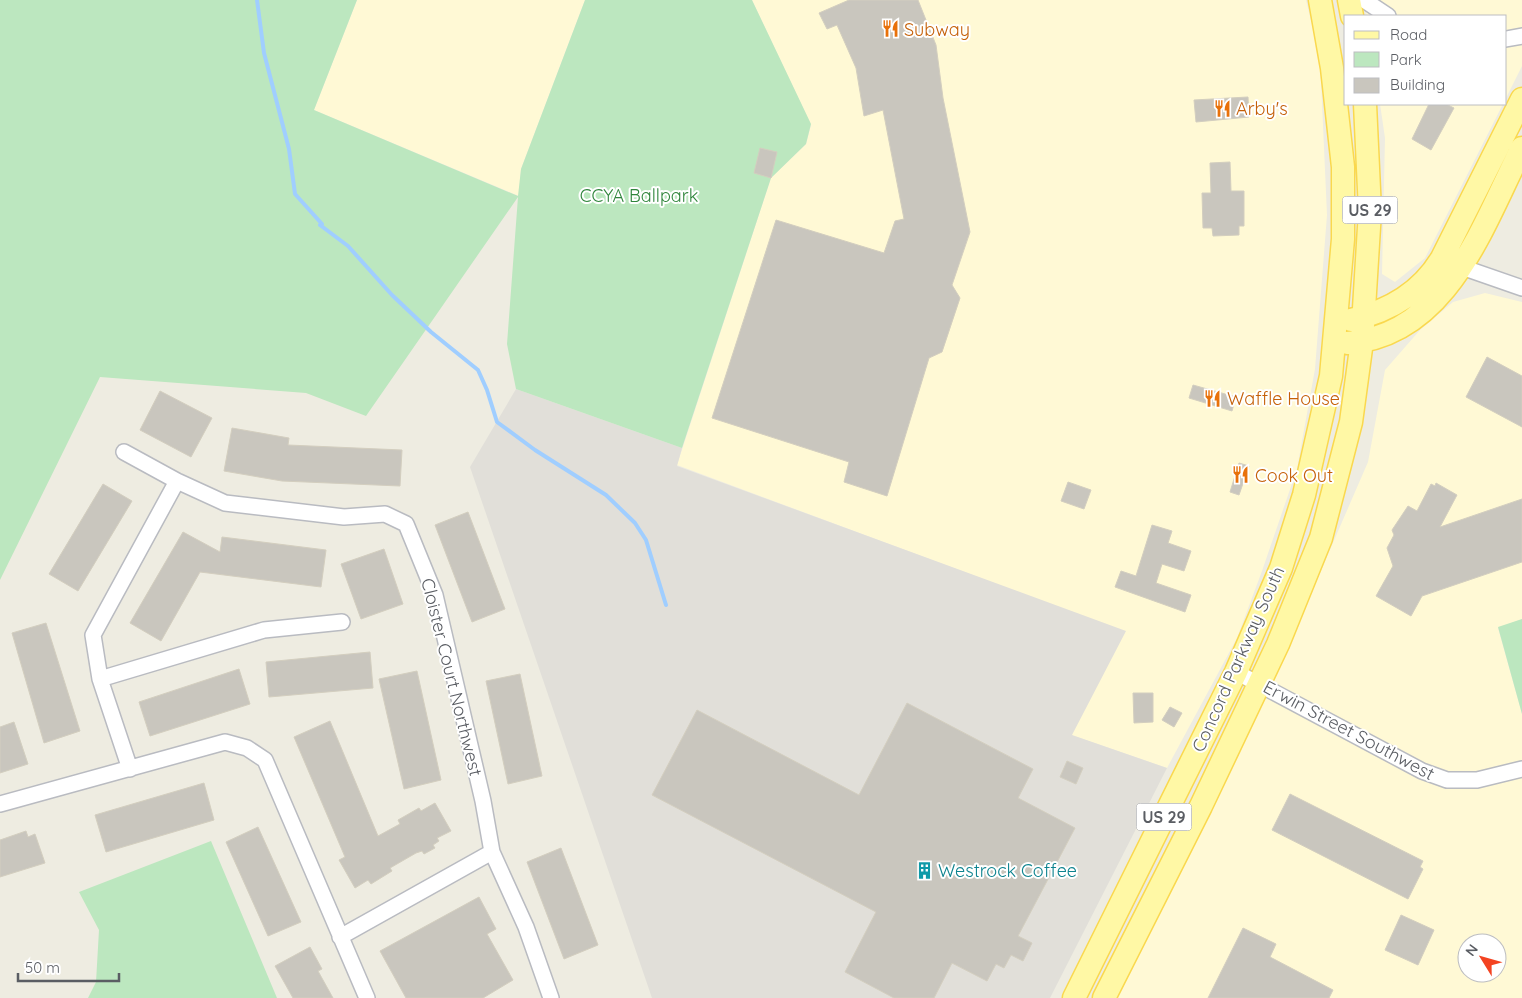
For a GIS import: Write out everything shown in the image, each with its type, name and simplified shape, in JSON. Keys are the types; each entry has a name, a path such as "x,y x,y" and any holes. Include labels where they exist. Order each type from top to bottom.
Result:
{"main road":[{"name":"Concord Parkway South","path":"1074,998 1236,672 1281,568 1304,495 1331,376 1343,240 1343,167 1332,68 1320,0"},
{"path":"1349,0 1352,15"},
{"path":"1335,333 1362,341 1391,333 1420,314 1442,294 1452,263 1522,99"},
{"name":"Concord Parkway South","path":"1104,998 1260,683 1321,538 1351,422 1362,341 1370,211 1365,105"},
{"path":"1335,333 1364,316 1393,305 1407,297 1430,275 1452,263 1522,148 1519,132 1522,125"}],"street":[{"path":"1364,0 1386,14"},
{"path":"1507,39 1522,36"},
{"path":"1452,263 1522,288"},
{"name":"Cloister Court Northwest","path":"124,452 176,482 225,503 344,517 385,514 406,524 437,603 483,801 492,852 526,927 551,998"},
{"path":"130,769 100,680 92,635 176,482"},
{"path":"100,680 264,630 342,622"},
{"name":"Erwin Street Southwest","path":"1236,672 1260,683 1422,772 1447,780 1477,780 1522,769"},
{"path":"0,804 225,742 247,748 265,760 368,998"},
{"path":"340,937 492,852"}],"shaded area":[{"path":"357,0 585,0 521,169 519,196 314,110"},
{"path":"752,0 1306,0 1320,58 1327,215 1315,369 1297,469 1237,638 1167,768 1071,735 1125,632 677,465 771,178 806,144 811,125"},
{"path":"1363,0 1522,0 1522,66 1507,96 1507,15 1367,15"},
{"path":"1380,105 1502,105 1425,258 1395,282 1382,274 1385,138"},
{"path":"1485,293 1522,302 1522,619 1498,628 1522,714 1522,998 1116,998 1157,918 1303,612 1368,462 1385,370 1420,330 1453,302"},
{"path":"516,389 682,448 677,466 1126,631 1072,735 1167,768 1050,998 652,998 470,467"}],"green space":[{"name":"CCYA Ballpark","path":"0,0 357,0 314,110 518,196 521,169 585,0 752,0 811,124 806,144 771,178 682,448 516,389 507,344 518,197 366,416 306,393 100,377 0,580"},
{"path":"1522,619 1522,714 1498,627"},
{"path":"211,841 277,998 88,998 96,982 99,930 79,892"}],"building":[{"path":"849,0 918,0 936,45 943,98 970,232 952,285 960,298 942,352 929,358 887,496 844,482 849,462 712,418 776,220 884,253 895,221 904,219 883,110 864,116 856,68 837,25 827,29 819,13"},
{"name":"Arby's","path":"1248,97 1249,117 1196,122 1194,100"},
{"path":"1429,105 1448,105 1454,108 1431,150 1412,139"},
{"path":"760,148 777,152 771,178 754,173"},
{"path":"1230,162 1231,191 1244,191 1244,226 1239,226 1239,235 1213,236 1212,228 1203,228 1202,193 1211,193 1210,163"},
{"path":"1487,357 1522,376 1522,427 1466,397"},
{"name":"Waffle House","path":"1193,385 1236,397 1232,411 1189,398"},
{"path":"160,391 212,418 191,457 140,430"},
{"path":"232,428 289,438 288,445 402,450 400,486 282,481 224,471"},
{"path":"1239,463 1249,466 1239,495 1230,492"},
{"path":"1068,482 1091,490 1084,509 1061,501"},
{"path":"1436,483 1457,495 1440,527 1522,499 1522,562 1422,596 1411,616 1376,596 1393,566 1387,548 1394,535 1392,530 1408,506 1417,511 1431,484 1435,486"},
{"path":"103,484 132,501 78,591 49,574"},
{"path":"468,512 505,609 472,622 435,525"},
{"path":"1152,525 1172,531 1168,543 1191,551 1184,571 1162,564 1156,583 1191,595 1185,612 1115,587 1121,571 1136,576"},
{"path":"183,532 220,552 222,537 326,550 321,587 200,572 161,641 130,623"},
{"path":"384,549 403,604 361,619 341,564"},
{"path":"46,623 80,731 44,743 12,633"},
{"path":"370,652 373,688 269,697 266,662"},
{"path":"239,669 250,704 150,736 139,702"},
{"path":"417,671 441,780 404,789 379,679"},
{"path":"520,674 542,776 508,784 486,681"},
{"path":"1133,693 1153,693 1153,722 1134,723"},
{"name":"Westrock Coffee","path":"907,703 1033,769 1018,798 1075,828 1018,936 1032,943 1023,961 1011,955 1004,968 996,964 987,981 952,963 934,998 894,998 845,972 876,912 652,795 697,710 859,795"},
{"path":"1170,707 1182,713 1174,727 1162,720"},
{"path":"330,721 378,836 400,824 398,820 419,808 421,811 435,803 451,831 437,838 439,841 433,845 435,848 424,854 422,851 416,853 390,868 392,871 371,884 368,880 355,888 339,860 345,857 294,737"},
{"path":"14,722 28,764 0,773 0,727"},
{"path":"1067,761 1083,768 1076,784 1060,777"},
{"path":"204,783 214,820 106,852 95,815"},
{"path":"1290,794 1423,861 1420,867 1423,869 1408,899 1272,830"},
{"path":"258,827 301,922 268,936 226,842"},
{"path":"26,831 28,837 35,834 45,863 0,877 0,840"},
{"path":"561,848 598,945 564,959 527,862"},
{"path":"479,897 496,929 487,934 513,980 483,998 406,998 380,951"},
{"path":"1401,915 1434,930 1418,965 1385,950"},
{"path":"1243,928 1276,944 1270,957 1333,990 1329,998 1208,998"},
{"path":"310,947 322,969 318,971 333,998 293,998 275,966"}],"waterway":[{"path":"257,0 264,53 289,149 295,194 322,224 320,225 348,246 392,295 431,332 478,370 487,390 497,422 535,450 606,495 635,523 646,540 666,605"}],"place":[{"name":"Subway","path":"890,29"},
{"name":"Arby's","path":"1222,108"},
{"name":"Waffle House","path":"1213,398"},
{"name":"Cook Out","path":"1241,475"},
{"name":"Westrock Coffee","path":"924,870"}]}
